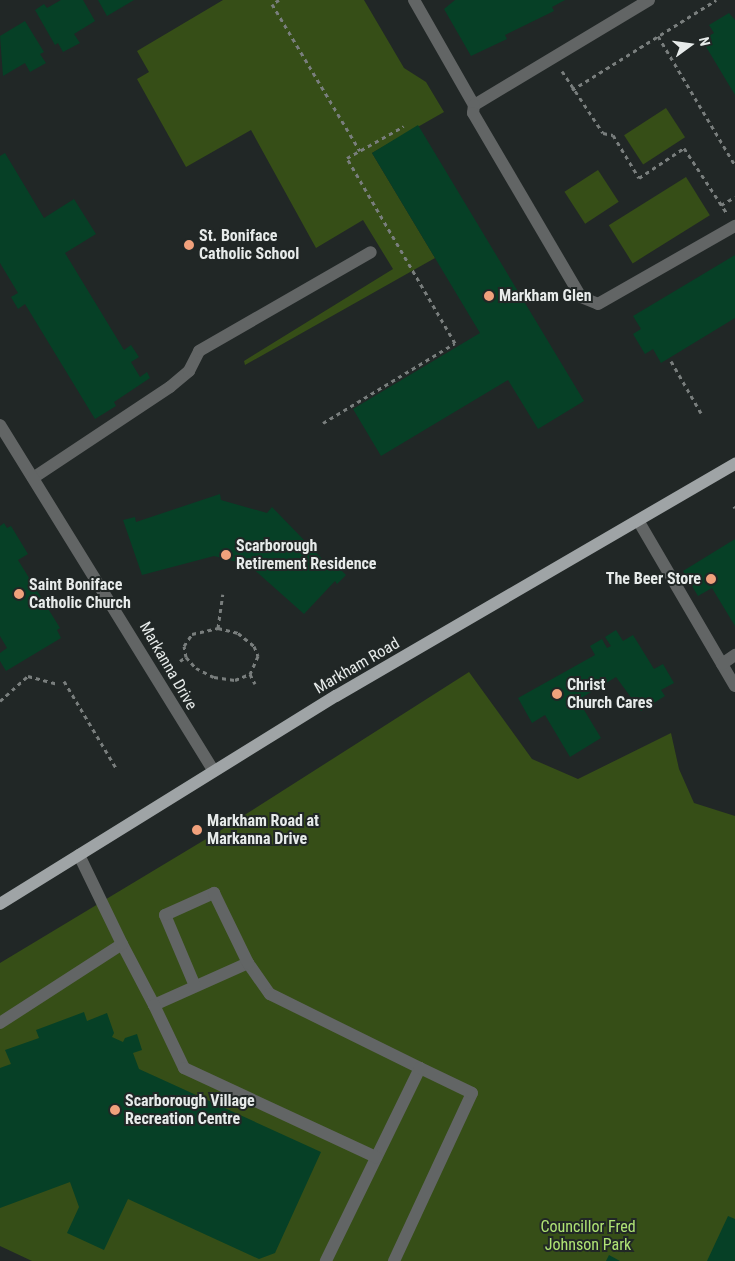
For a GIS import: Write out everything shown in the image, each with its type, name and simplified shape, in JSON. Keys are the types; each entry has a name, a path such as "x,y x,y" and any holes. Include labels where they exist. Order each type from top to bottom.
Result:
{"main road":[{"name":"Markham Road","path":"0,904 213,770 336,696 639,522 735,464"}],"street":[{"path":"414,0 474,105 473,113 581,297 598,304 735,226"},
{"path":"474,105 649,0"},
{"path":"33,478 170,387 189,371 199,351 371,252"},
{"name":"Markanna Drive","path":"0,425 124,621 213,770"},
{"path":"639,522 735,686"},
{"path":"722,664 735,655"},
{"path":"79,855 184,1068 376,1157"},
{"path":"195,986 165,915 214,893 248,963 270,994 472,1093 394,1261"},
{"path":"0,1023 122,944"},
{"path":"154,1005 248,963"},
{"path":"326,1261 420,1068"}],"path":[{"path":"279,0 272,4 360,151"},
{"path":"572,90 716,0"},
{"path":"658,36 735,165"},
{"path":"555,57 572,90 603,133 614,136 639,178 684,148 735,226"},
{"path":"322,423 455,343 347,158 404,126"},
{"path":"721,205 735,197"},
{"path":"671,361 701,414"},
{"path":"218,628 223,594"},
{"path":"218,628 238,633 254,646 258,656 250,674 235,680 214,677 196,668 186,657 184,646 192,634 218,628"},
{"path":"180,661 186,657"},
{"path":"250,674 255,684"},
{"path":"0,702 28,676 57,684"},
{"path":"64,681 116,768"}],"green space":[{"path":"223,0 364,0 404,68 426,82 444,112 372,153 435,258 245,365 244,361 393,269 363,220 316,248 251,130 186,167 137,79 149,72 137,51"},
{"path":"666,108 685,137 643,165 624,135"},
{"path":"598,170 619,202 585,224 564,192"},
{"path":"686,177 710,215 633,263 609,225"},
{"name":"Councillor Fred Johnson Park","path":"469,672 532,759 578,779 671,733 679,769 694,803 735,816 735,1261 32,1261 0,1246 0,963 221,830"}],"building":[{"path":"61,0 83,0 95,21 74,34 80,43 63,52 58,43 55,45 35,10 44,4 47,8"},
{"path":"98,0 134,0 107,16"},
{"path":"455,0 565,0 552,7 554,11 505,35 507,39 471,56 444,9"},
{"path":"729,13 735,20 735,95 702,40 714,33 709,25"},
{"path":"25,21 44,52 40,54 46,63 30,72 25,63 3,76 0,36"},
{"name":"Markham Glen","path":"418,125 584,401 538,429 508,380 381,456 353,409 480,333 372,153"},
{"path":"5,153 44,218 74,199 96,234 65,253 124,350 131,345 139,357 131,362 140,377 147,372 150,378 114,402 116,406 95,419 25,304 18,309 11,297 18,293 0,263 0,156"},
{"path":"735,255 735,318 661,363 653,349 645,354 633,334 641,329 633,316"},
{"name":"Scarborough Retirement Residence","path":"220,494 221,500 267,513 272,507 333,570 337,566 346,575 337,584 335,581 304,614 249,565 214,556 142,575 123,520 135,517 136,522"},
{"name":"Saint Boniface Catholic Church","path":"4,523 7,528 11,526 28,554 18,560 60,628 57,630 61,638 6,671 0,661 0,653 7,648 0,636 0,526"},
{"name":"The Beer Store","path":"735,539 735,626 712,588 698,596 683,571"},
{"name":"Christ Church Cares","path":"616,630 623,641 633,635 654,669 663,664 674,683 661,690 665,696 641,711 616,677 578,700 601,738 570,757 545,715 532,723 518,698 595,655 590,646 602,639 607,648 611,646 605,637"},
{"name":"Scarborough Village Recreation Centre","path":"84,1012 87,1021 107,1013 114,1033 112,1037 123,1042 125,1038 137,1034 142,1050 133,1053 139,1069 321,1152 275,1253 259,1259 128,1199 104,1250 67,1233 79,1207 70,1182 0,1208 0,1068 11,1064 5,1050 39,1038 36,1030"},
{"path":"728,1216 735,1219 735,1261 707,1261"},
{"path":"609,1255 620,1261 606,1261"}],"place":[{"name":"St. Boniface Catholic School","path":"189,245"},
{"name":"Markham Glen","path":"489,296"},
{"name":"Scarborough Retirement Residence","path":"226,555"},
{"name":"The Beer Store","path":"711,579"},
{"name":"Saint Boniface Catholic Church","path":"19,594"},
{"name":"Christ Church Cares","path":"557,694"},
{"name":"Markham Road at Markanna Drive","path":"197,830"},
{"name":"Scarborough Village Recreation Centre","path":"115,1110"}]}
